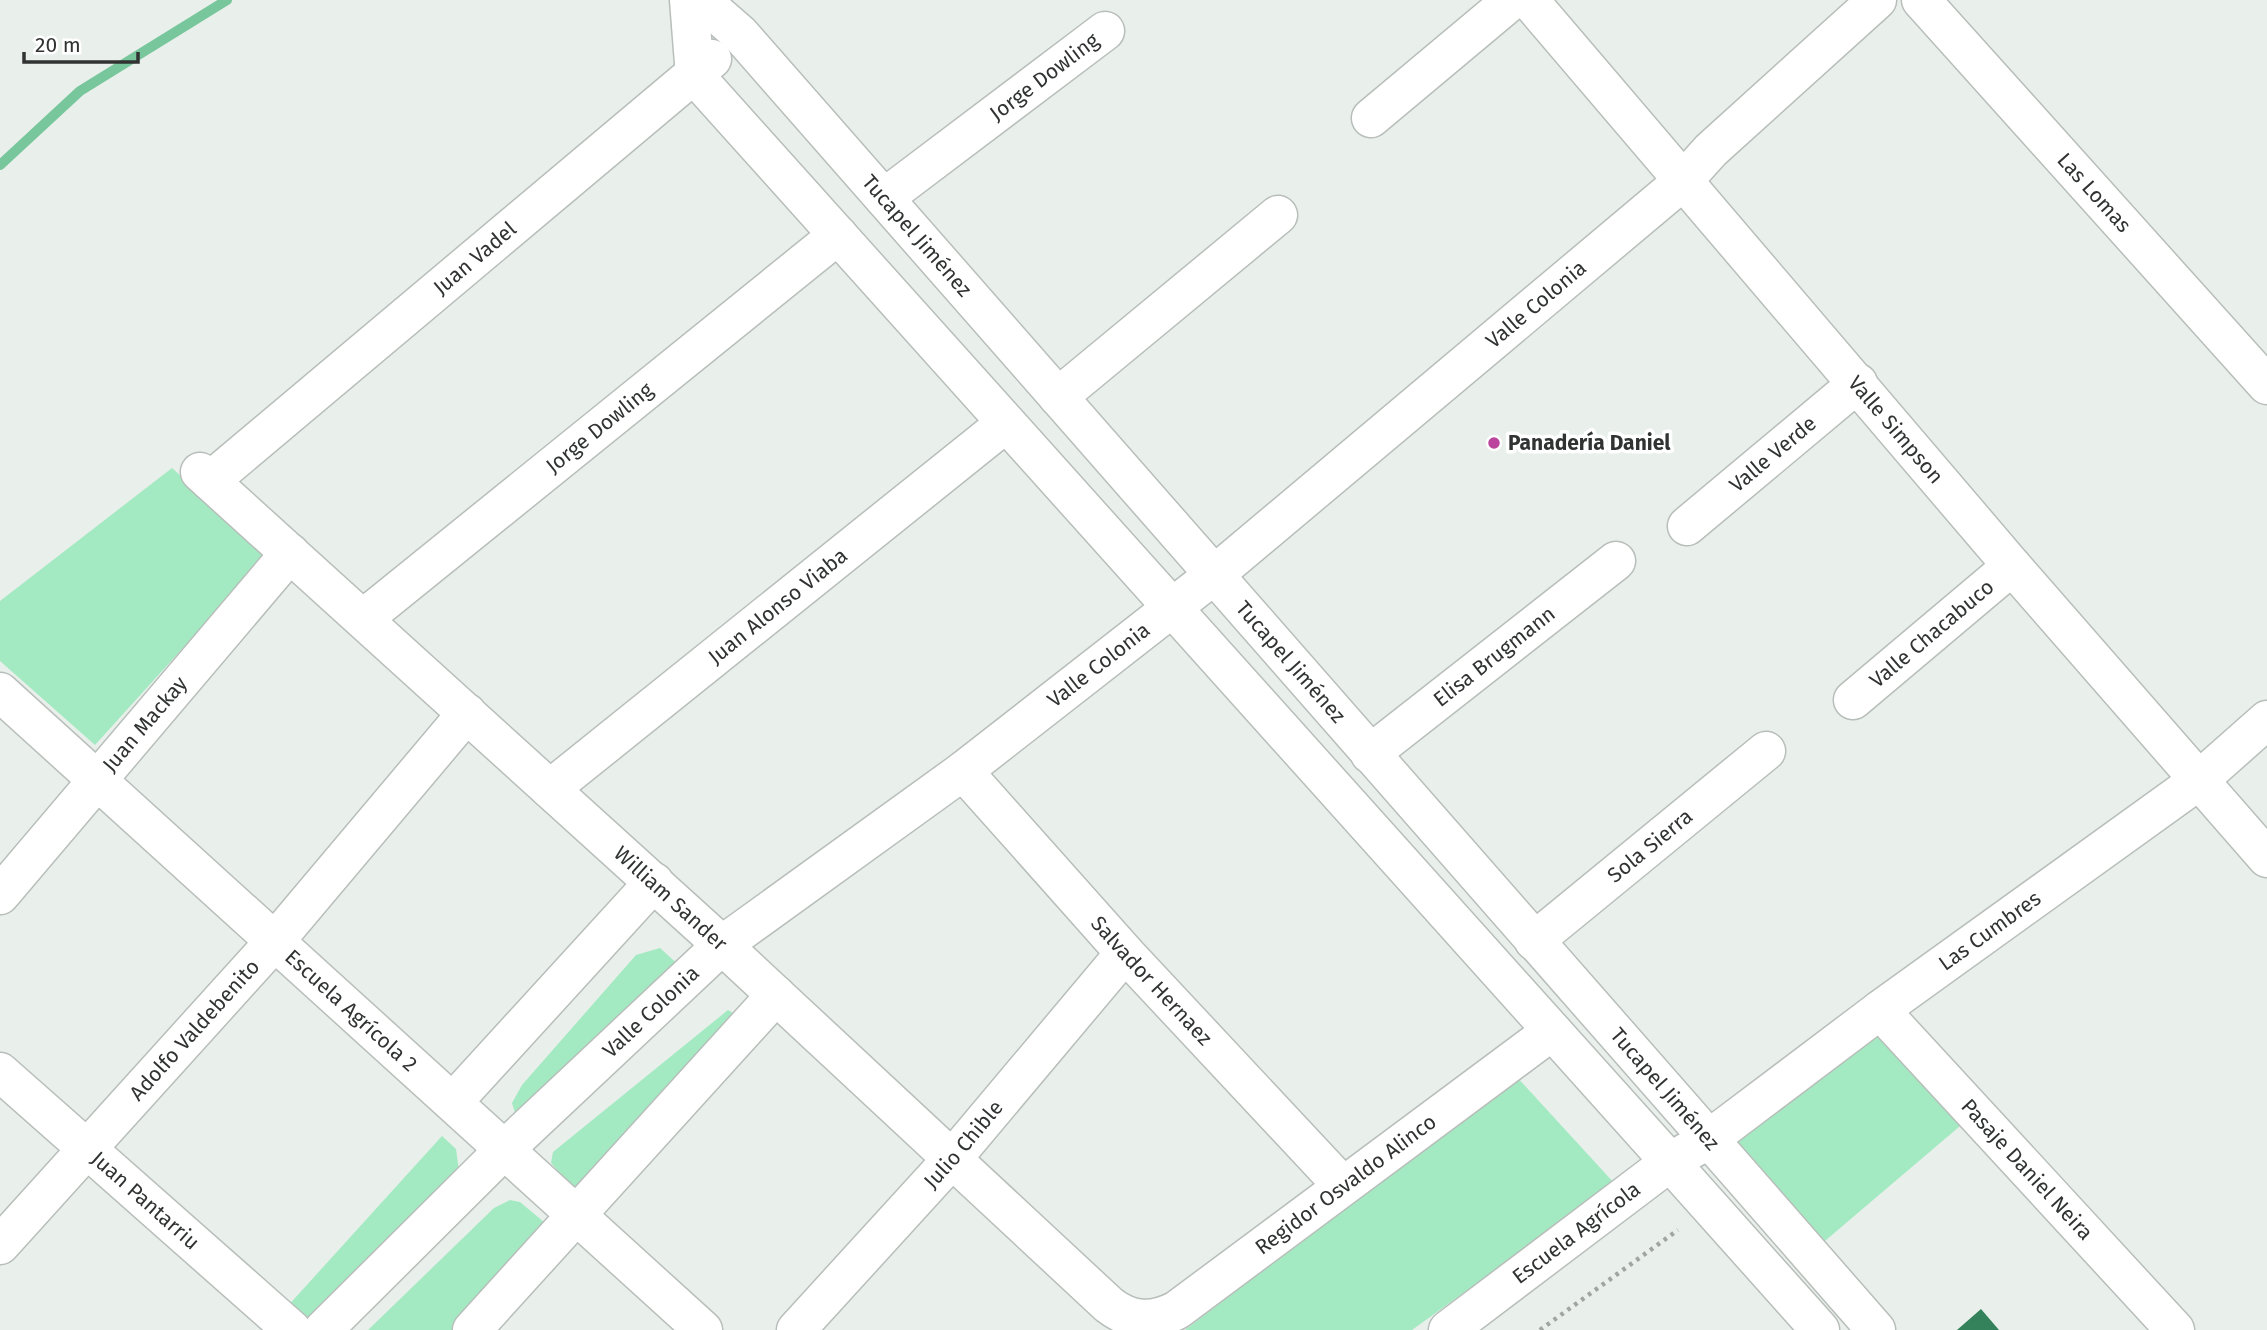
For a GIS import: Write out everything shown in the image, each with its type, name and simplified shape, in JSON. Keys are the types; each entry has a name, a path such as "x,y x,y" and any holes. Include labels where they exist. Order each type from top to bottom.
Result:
{"street":[{"path":"689,0 695,76"},
{"name":"Tucapel Jiménez","path":"701,0 740,34 1876,1330"},
{"path":"1371,118 1512,0"},
{"name":"Valle Simpson","path":"1529,0 2012,566 2267,858"},
{"name":"Valle Colonia","path":"323,1330 505,1149 722,944 964,771 1171,606 1214,575 1683,181 1711,150 1877,0"},
{"name":"Las Lomas","path":"1920,0 2267,385"},
{"name":"Jorge Dowling","path":"884,198 1105,31"},
{"name":"Juan Vadel","path":"205,476 695,76 740,34"},
{"name":"Tucapel Jiménez","path":"695,76 1821,1330"},
{"path":"1058,397 1279,215"},
{"name":"Jorge Dowling","path":"363,619 838,235"},
{"name":"Valle Verde","path":"1688,526 1858,383"},
{"name":"Juan Alonso Viaba","path":"550,789 1006,422"},
{"name":"William Sander","path":"205,476 722,944 1109,1305 1140,1325"},
{"name":"Juan Mackay","path":"0,895 290,553"},
{"name":"Elisa Brugmann","path":"1370,754 1616,561"},
{"name":"Valle Chacabuco","path":"1853,700 2012,566"},
{"name":"Escuela Agrícola 2","path":"0,692 703,1330"},
{"name":"Adolfo Valdebenito","path":"0,1245 275,941 467,713"},
{"name":"Las Cumbres","path":"1709,1139 1880,1010 2198,781 2267,720"},
{"name":"Sola Sierra","path":"1534,941 1766,751"},
{"name":"Salvador Hernaez","path":"964,771 1125,953 1342,1185"},
{"path":"453,1102 654,882"},
{"name":"Julio Chible","path":"796,1330 953,1159 1125,953"},
{"path":"472,1330 776,995"},
{"name":"Pasaje Daniel Neira","path":"1880,1010 2175,1330"},
{"name":"Regidor Osvaldo Alinco","path":"1140,1325 1177,1310 1552,1031"},
{"name":"Juan Pantarriu","path":"0,1072 292,1330"},
{"name":"Escuela Agrícola","path":"1448,1330 1670,1162 1709,1139"}],"path":[{"path":"1540,1330 1710,1206"}],"green space":[{"path":"172,468 268,554 95,745 0,661 0,601"},
{"path":"660,948 683,969 520,1112 515,1113 512,1103 522,1085 636,955"},
{"path":"728,1010 735,1014 574,1189 551,1163 553,1152"},
{"path":"1880,1021 1973,1115 1819,1246 1726,1142"},
{"path":"1516,1076 1615,1184 1412,1330 1185,1330"},
{"path":"442,1136 456,1149 459,1171 299,1330 266,1330"},
{"path":"510,1200 520,1202 545,1223 462,1330 368,1330 494,1208"}],"building":[{"path":"1981,1309 1999,1330 1957,1330"}],"waterway":[{"path":"0,165 80,91 227,0"}],"place":[{"name":"Panadería Daniel","path":"1494,443"}]}
